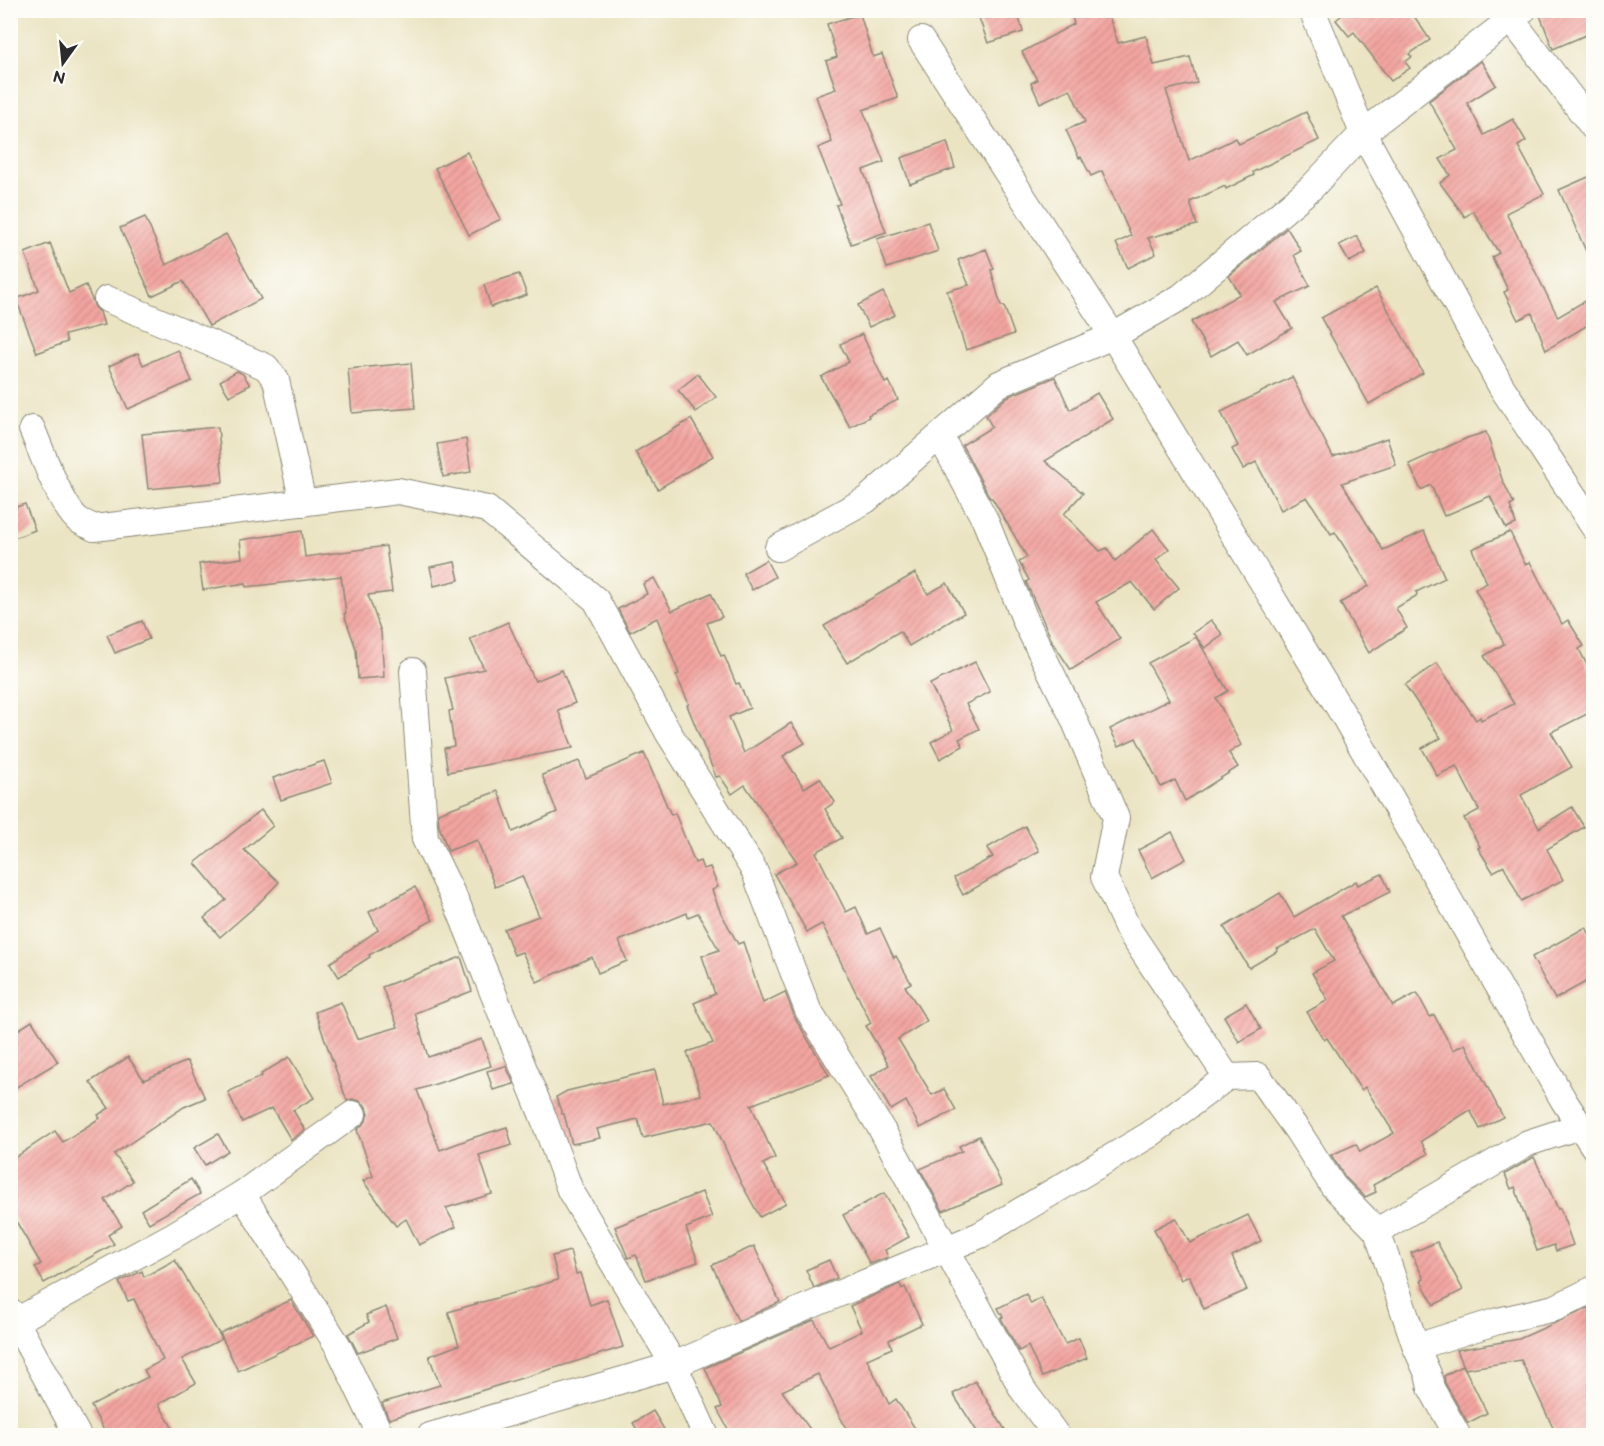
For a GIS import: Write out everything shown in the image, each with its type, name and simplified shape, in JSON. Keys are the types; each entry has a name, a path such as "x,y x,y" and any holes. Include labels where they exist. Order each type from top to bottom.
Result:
{"street":[{"path":"1312,10 1363,133 1501,386 1593,527"},
{"path":"778,548 866,500 999,384 1113,336 1181,297 1312,187 1363,133 1517,15 1593,129"},
{"path":"921,40 1113,336 1347,721 1587,1136 1528,1143 1377,1231"},
{"path":"107,299 266,367 276,380 303,503"},
{"path":"32,429 66,502 78,520 94,528 398,491 487,509 596,600 668,732 754,870 808,1010 882,1130 1023,1390 1057,1436"},
{"path":"940,436 985,520 1026,622 1073,717 1116,818 1104,877 1128,929 1227,1077"},
{"path":"412,671 425,839 458,906 542,1114 570,1190 674,1365 706,1436"},
{"path":"430,1436 674,1365 980,1235 1149,1135 1227,1077 1258,1076 1297,1130 1333,1186 1377,1231 1431,1388 1458,1436"},
{"path":"78,1436 13,1316 174,1235 242,1194 353,1114"},
{"path":"242,1194 338,1346 381,1436"},
{"path":"1416,1347 1498,1321 1555,1308 1593,1288"}],"building":[{"path":"1002,10 1017,10 1023,32 988,43 979,18"},
{"path":"1070,10 1107,10 1118,43 1146,36 1154,65 1190,57 1197,83 1166,90 1189,161 1236,138 1239,144 1306,112 1319,140 1253,172 1254,175 1226,189 1225,186 1190,202 1197,225 1148,238 1156,254 1128,268 1116,243 1131,236 1102,171 1091,176 1081,157 1079,158 1066,130 1085,122 1070,89 1040,103 1031,83 1037,80 1022,52 1074,24"},
{"path":"1348,10 1410,10 1430,40 1409,54 1412,57 1405,62 1410,68 1391,81 1354,32 1349,36 1336,20"},
{"path":"1538,10 1593,10 1593,32 1553,49"},
{"path":"860,14 873,57 882,54 898,98 863,110 884,162 863,170 886,232 851,244 836,205 840,204 818,148 832,142 816,96 836,89 826,61 837,57 827,24"},
{"path":"1481,61 1496,85 1467,103 1484,135 1513,119 1526,141 1518,146 1544,194 1506,213 1558,317 1593,296 1593,322 1546,350 1532,313 1518,320 1504,292 1508,290 1492,257 1499,253 1473,211 1465,217 1440,183 1450,175 1440,159 1457,150 1429,101"},
{"path":"947,142 955,168 910,184 901,158"},
{"path":"467,152 501,219 469,235 435,168"},
{"path":"1593,175 1593,267 1559,190"},
{"path":"145,217 166,265 226,234 261,299 209,326 183,281 152,296 120,228"},
{"path":"928,222 938,251 887,268 877,239"},
{"path":"1287,228 1301,251 1294,255 1310,286 1276,302 1292,328 1247,355 1238,340 1211,356 1191,322 1240,294 1229,276"},
{"path":"1357,236 1366,253 1349,262 1339,245"},
{"path":"50,243 69,293 86,285 104,325 65,335 67,342 37,353 16,299 39,290 25,253"},
{"path":"986,249 994,269 991,270 1001,306 1004,306 1014,334 966,350 947,291 969,285 958,260"},
{"path":"519,274 527,295 491,307 484,285"},
{"path":"1376,288 1423,373 1369,404 1321,318"},
{"path":"883,292 895,315 869,327 858,305"},
{"path":"862,334 885,383 889,381 898,400 850,427 821,377 849,362 840,344"},
{"path":"178,350 192,381 128,409 109,366 138,353 143,365"},
{"path":"411,363 415,408 352,413 348,369"},
{"path":"237,371 243,374 250,385 229,396 220,381"},
{"path":"698,374 716,397 696,412 678,390"},
{"path":"1055,377 1070,410 1097,393 1113,419 1045,461 1083,493 1064,514 1100,551 1107,548 1115,561 1153,529 1169,549 1156,560 1179,588 1154,609 1132,582 1096,602 1120,639 1071,670 1053,643 1026,582 1029,580 1019,562 1027,557 990,498 962,445 992,427 986,416 1007,397"},
{"path":"1292,377 1333,457 1387,438 1396,465 1342,483 1383,550 1424,531 1445,578 1416,592 1416,596 1396,608 1407,628 1369,653 1340,603 1369,586 1335,532 1331,534 1307,497 1281,510 1256,462 1243,469 1232,449 1238,446 1221,412"},
{"path":"691,419 713,456 658,489 635,452"},
{"path":"218,427 223,482 148,489 142,434"},
{"path":"1486,432 1502,479 1514,504 1510,506 1516,524 1506,528 1490,496 1444,516 1431,485 1421,490 1409,464"},
{"path":"466,439 471,472 443,477 437,444"},
{"path":"25,504 35,530 10,540 10,509"},
{"path":"302,531 305,557 386,546 392,592 368,595 381,632 384,677 358,679 356,649 344,614 346,613 341,576 246,587 246,583 203,590 199,564 242,558 240,540"},
{"path":"1510,532 1525,564 1530,562 1562,624 1568,620 1584,646 1579,649 1593,677 1593,711 1551,732 1572,767 1521,795 1539,828 1572,807 1584,827 1547,849 1563,880 1521,901 1504,866 1493,872 1478,848 1480,847 1464,818 1479,810 1456,766 1437,776 1422,748 1441,738 1405,685 1437,663 1476,720 1480,717 1481,720 1514,704 1484,656 1504,644 1475,589 1487,583 1472,549"},
{"path":"766,560 775,577 752,590 743,573"},
{"path":"455,562 459,580 434,586 430,567"},
{"path":"915,573 928,594 947,583 964,613 909,646 900,631 847,663 824,626"},
{"path":"654,578 672,611 711,593 722,617 707,623 721,656 724,655 736,684 739,683 750,708 729,717 744,753 791,723 805,743 783,756 804,788 820,778 835,802 825,809 842,838 816,852 846,912 856,907 868,934 880,928 894,958 896,956 911,983 905,986 927,1021 898,1039 932,1095 944,1089 956,1110 920,1128 906,1101 891,1110 871,1076 889,1065 866,1026 871,1023 822,924 807,932 774,874 797,862 745,785 732,794 720,776 716,777 687,705 689,704 676,675 679,674 657,618 630,632 618,609 647,594 643,584"},
{"path":"1211,620 1223,635 1205,648 1193,633"},
{"path":"142,621 149,639 115,653 107,635"},
{"path":"508,622 535,681 562,670 575,703 558,710 573,748 448,772 444,748 454,746 449,711 453,710 445,678 484,669 470,639"},
{"path":"1196,637 1228,691 1216,698 1241,745 1229,753 1238,767 1185,801 1175,780 1161,787 1136,738 1119,746 1110,729 1169,700 1148,663"},
{"path":"975,662 990,692 966,704 979,729 959,739 963,746 940,759 931,742 953,730 930,684"},
{"path":"644,753 671,815 675,813 695,863 700,861 703,869 710,867 718,887 712,890 720,911 738,944 743,942 763,1003 785,992 795,1018 829,1075 751,1105 775,1158 763,1164 786,1203 760,1217 741,1183 713,1121 643,1138 638,1119 597,1129 600,1138 572,1144 564,1114 562,1114 556,1097 567,1091 655,1070 663,1104 701,1095 687,1052 713,1043 694,1003 715,994 702,956 719,950 698,913 688,917 687,913 619,941 627,961 598,973 592,957 537,982 522,952 514,955 504,929 539,916 522,876 495,887 477,840 448,851 439,826 438,813 498,791 513,832 557,812 542,775 579,761 586,778"},
{"path":"324,761 332,783 281,800 273,778"},
{"path":"261,810 273,826 244,850 279,882 220,937 204,918 226,900 195,863"},
{"path":"1025,826 1039,851 963,895 954,878 993,857 987,848"},
{"path":"1172,832 1186,859 1152,878 1138,850"},
{"path":"1382,874 1390,892 1341,916 1393,1006 1417,993 1430,1017 1434,1015 1453,1050 1465,1044 1503,1117 1480,1129 1470,1110 1421,1141 1428,1154 1373,1185 1376,1192 1365,1197 1345,1177 1331,1155 1356,1144 1360,1152 1394,1133 1365,1087 1361,1090 1327,1038 1324,1040 1307,1012 1328,1000 1312,973 1334,961 1315,929 1277,949 1278,951 1249,968 1224,927 1280,893 1294,917 1356,881 1358,885"},
{"path":"415,887 433,920 369,955 370,957 339,977 330,963 378,930 369,912"},
{"path":"1586,927 1593,941 1593,978 1555,999 1532,957"},
{"path":"461,957 472,991 415,1013 428,1057 482,1039 491,1066 417,1090 440,1150 507,1127 512,1145 479,1155 492,1194 446,1208 456,1227 419,1245 406,1219 396,1226 363,1181 373,1176 357,1130 366,1121 368,1112 360,1101 352,1099 347,1101 315,1012 341,1002 357,1039 398,1027 382,987"},
{"path":"1246,1003 1261,1029 1239,1042 1224,1016"},
{"path":"32,1021 58,1062 10,1091 10,1035"},
{"path":"128,1057 144,1080 187,1061 205,1098 184,1107 114,1154 133,1181 105,1200 122,1226 108,1235 114,1244 44,1283 35,1267 41,1264 10,1211 10,1161 55,1131 63,1142 100,1118 98,1115 109,1108 90,1082"},
{"path":"289,1057 314,1098 293,1110 305,1130 291,1140 272,1108 242,1122 228,1092 262,1076 261,1074"},
{"path":"506,1066 514,1084 493,1090 487,1071"},
{"path":"218,1134 228,1151 205,1165 194,1148"},
{"path":"979,1136 1002,1185 943,1211 920,1169 962,1151 959,1146"},
{"path":"1534,1157 1558,1209 1560,1208 1573,1245 1556,1251 1554,1245 1537,1251 1515,1187 1511,1189 1505,1174"},
{"path":"191,1179 200,1194 149,1223 141,1210"},
{"path":"702,1192 712,1217 686,1228 698,1262 646,1280 636,1255 628,1258 615,1227"},
{"path":"884,1193 909,1237 885,1250 888,1257 870,1264 843,1215"},
{"path":"1248,1215 1261,1241 1232,1256 1247,1290 1204,1309 1189,1276 1181,1280 1154,1229 1176,1218 1190,1243"},
{"path":"1437,1242 1463,1290 1434,1305 1421,1281 1424,1279 1411,1253"},
{"path":"754,1246 780,1302 738,1321 712,1265"},
{"path":"570,1251 576,1274 580,1273 590,1305 607,1299 623,1347 389,1419 382,1403 440,1385 429,1356 459,1345 448,1312 558,1280 552,1256"},
{"path":"175,1260 222,1339 182,1359 196,1383 159,1404 177,1436 107,1436 91,1406 148,1377 144,1370 163,1360 134,1299 128,1301 119,1282 142,1271 144,1277"},
{"path":"829,1260 837,1278 814,1288 806,1270"},
{"path":"900,1284 902,1289 905,1287 922,1324 889,1340 892,1348 867,1359 889,1404 896,1399 920,1436 850,1436 818,1374 782,1391 815,1436 732,1436 717,1409 722,1407 705,1368 814,1320 829,1347 862,1331 850,1306"},
{"path":"1026,1294 1031,1304 1041,1298 1065,1344 1079,1338 1087,1358 1042,1377 1028,1346 1019,1351 998,1308"},
{"path":"291,1300 313,1336 238,1371 220,1333"},
{"path":"1593,1306 1593,1436 1557,1436 1521,1360 1465,1369 1457,1350 1519,1339"},
{"path":"386,1307 397,1338 358,1353 348,1334 369,1322 366,1315"},
{"path":"1463,1365 1487,1413 1468,1423 1445,1383 1444,1376"},
{"path":"975,1381 1009,1436 980,1436 953,1394"},
{"path":"653,1411 668,1436 641,1436 633,1423"}]}
